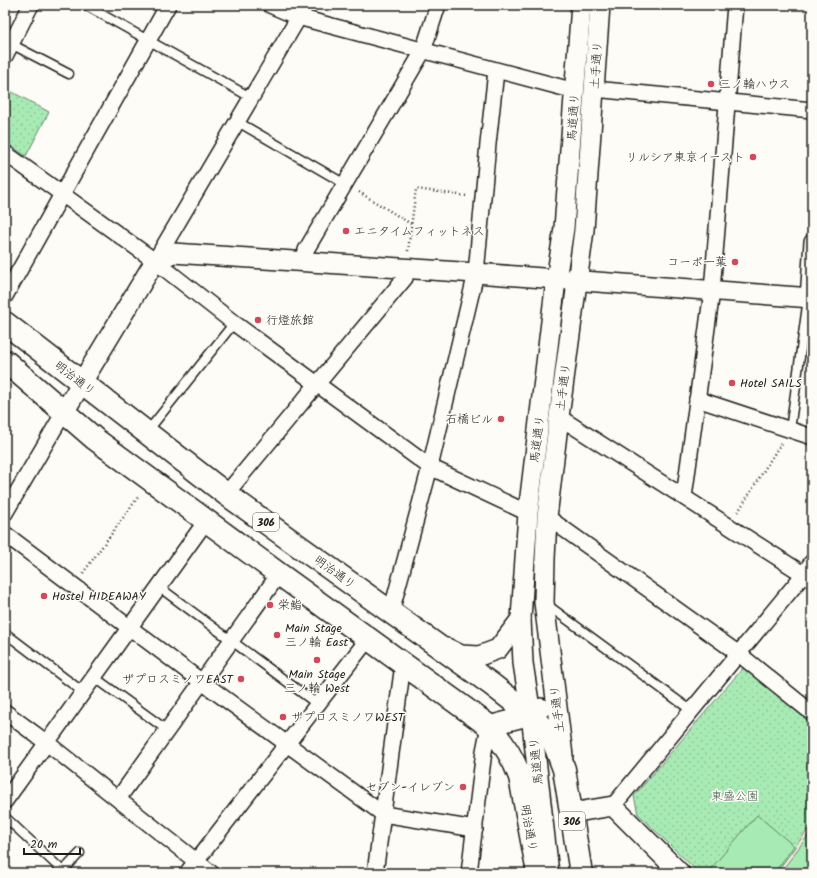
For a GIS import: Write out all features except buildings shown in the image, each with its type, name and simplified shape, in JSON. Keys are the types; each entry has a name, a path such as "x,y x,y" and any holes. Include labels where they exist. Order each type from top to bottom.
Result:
{"main road":[{"name":"明治通り","path":"5,323 226,494 430,640 531,715 553,740 564,769 581,873"},
{"name":"明治通り","path":"5,361 95,439 489,726 510,751 516,764 520,777 538,873"}],"street":[{"path":"8,50 31,5"},
{"path":"5,296 168,5"},
{"path":"270,5 302,11 423,51 575,91"},
{"path":"304,261 306,250 423,51 438,5"},
{"name":"馬道通り","path":"549,873 531,715 523,663 521,619 528,513 556,280 564,228 581,5"},
{"name":"土手通り","path":"564,769 544,602 548,517 559,417 584,230 600,5"},
{"path":"684,497 712,291 735,5"},
{"path":"5,513 81,382 238,122 302,11"},
{"path":"391,612 430,466 476,273 482,198 496,71"},
{"path":"594,89 812,110"},
{"path":"5,153 155,261 234,323 430,466 528,513"},
{"path":"155,261 173,253 304,261 406,263 476,273 556,280 810,298 812,242"},
{"path":"226,494 405,278 406,263"},
{"path":"697,399 812,437"},
{"path":"559,417 729,526 809,572 613,806 571,813"},
{"path":"548,517 739,654 812,713"},
{"path":"5,801 206,521"},
{"path":"5,534 129,628 383,814 475,829"},
{"path":"118,799 279,574"},
{"path":"469,873 484,751 489,726 531,715 540,710 544,704 547,694 544,660 544,602"},
{"path":"430,640 461,656 479,656 498,649 521,619"},
{"path":"187,873 368,639"},
{"path":"375,873 403,664"},
{"path":"5,712 47,743 211,873"},
{"path":"613,806 680,873"}],"lane":[{"path":"85,5 252,98"},
{"path":"8,50 69,74"},
{"path":"238,122 345,184"},
{"path":"790,430 810,298"},
{"path":"147,433 234,323"},
{"path":"159,587 317,704"},
{"path":"544,602 692,711"},
{"path":"5,633 83,692"},
{"path":"94,677 167,730"},
{"path":"5,817 63,872 80,853"}],"path":[{"path":"345,184 411,224"},
{"path":"406,263 416,188 482,198"},
{"path":"729,526 790,430"},
{"path":"74,586 141,494"}],"shaded area":[{"path":"812,824 812,873 776,873"}],"green space":[{"path":"5,88 49,112 26,156 5,142"},
{"name":"東盛公園","path":"745,668 812,723 812,824 776,873 699,873 638,814 634,796 742,669"},
{"path":"757,815 794,846 774,873 707,873"},
{"path":"812,830 812,873 780,873"}],"place":[{"name":"三ノ輪ハウス","path":"711,84"},
{"name":"リルシア東京イースト","path":"753,157"},
{"name":"エニタイムフィットネス","path":"346,231"},
{"name":"コーポ一葉","path":"735,262"},
{"name":"行燈旅館","path":"258,320"},
{"name":"Hotel SAILS","path":"732,383"},
{"name":"石橋ビル","path":"501,419"},
{"name":"Hostel HIDEAWAY","path":"44,596"},
{"name":"栄鮨","path":"270,605"},
{"name":"Main Stage 三ノ輪 East","path":"277,635"},
{"name":"Main Stage 三ノ輪 West","path":"317,660"},
{"name":"ザプロスミノワEAST","path":"241,679"},
{"name":"ザプロスミノワWEST","path":"283,717"},
{"name":"セブン-イレブン","path":"463,787"}]}
